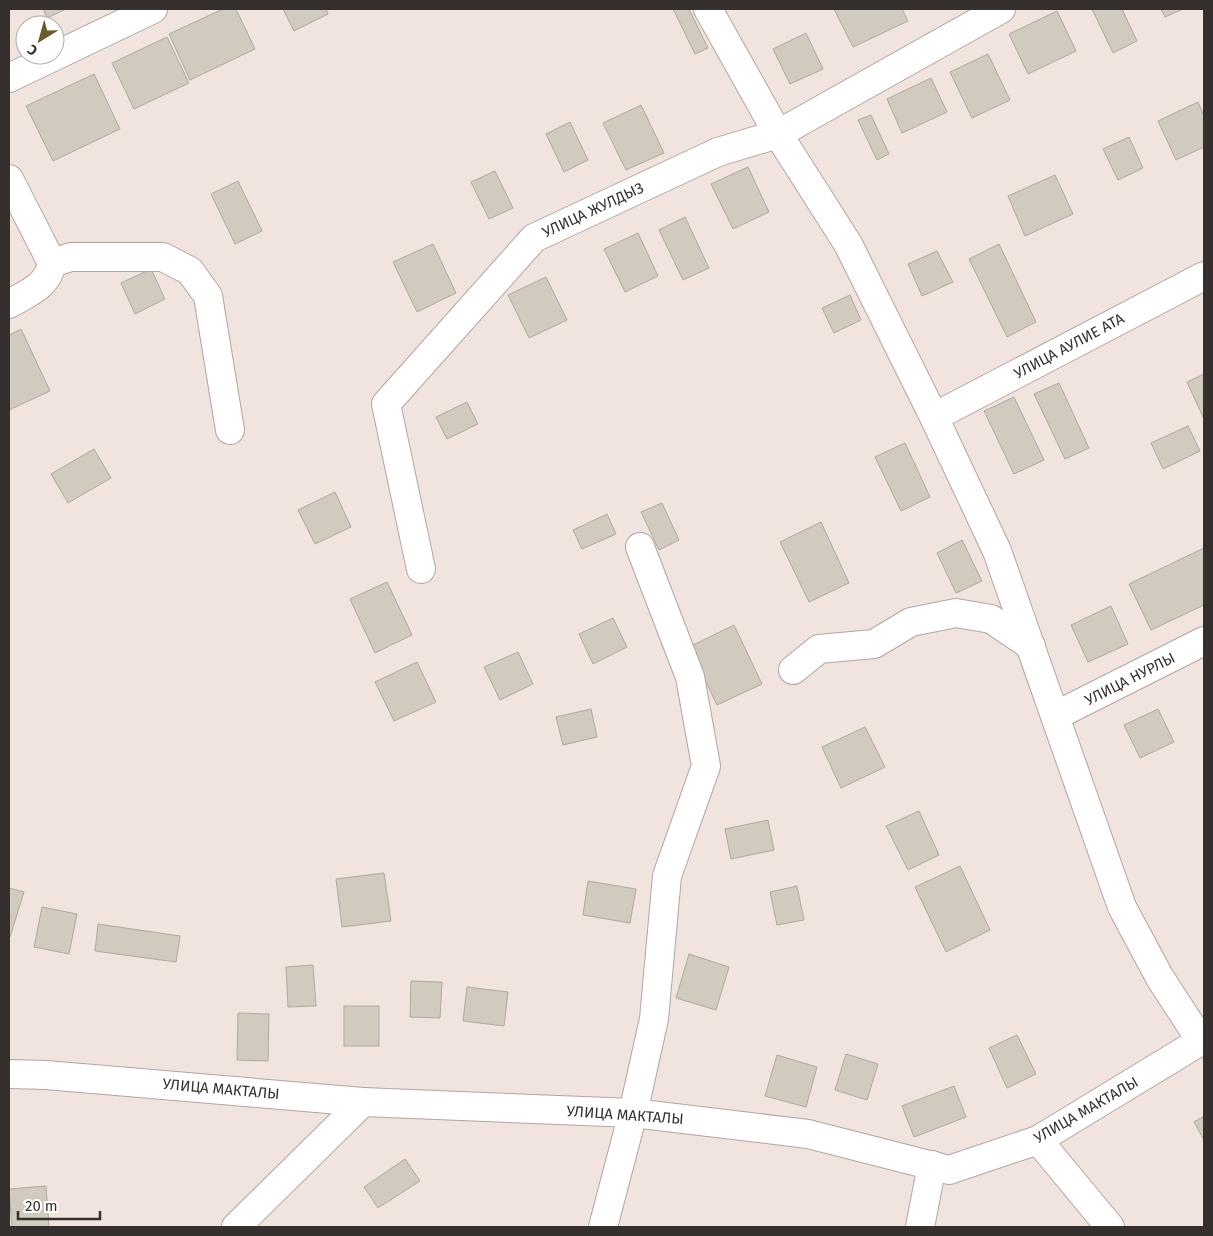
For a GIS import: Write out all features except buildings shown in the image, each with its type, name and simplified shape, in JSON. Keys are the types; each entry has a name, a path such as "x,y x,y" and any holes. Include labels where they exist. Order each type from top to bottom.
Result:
{"street":[{"path":"9,78 153,9"},
{"path":"708,9 778,134 848,244 934,417 997,551 1122,907 1160,978 1202,1040"},
{"name":"УЛИЦА ЖУЛДЫЗ","path":"421,569 386,404 534,238 718,152 778,134 1001,9"},
{"path":"9,179 52,263 50,275 43,284 9,304"},
{"path":"52,263 71,257 163,257 190,271 208,296 230,430"},
{"name":"УЛИЦА АУЛИЕ АТА","path":"934,417 1204,276"},
{"path":"603,1227 633,1113 654,1020 667,876 706,766 690,677 640,547"},
{"path":"793,670 819,649 874,644 911,622 956,614 991,619 1031,646"},
{"name":"УЛИЦА НУРЛЫ","path":"1056,716 1204,641"},
{"name":"УЛИЦА МАКТАЛЫ","path":"9,1074 46,1075 363,1102 633,1113 808,1134 950,1170 1038,1140 1202,1040"},
{"path":"236,1227 363,1102"},
{"path":"1038,1140 1110,1227"},
{"path":"920,1227 932,1165"}]}
